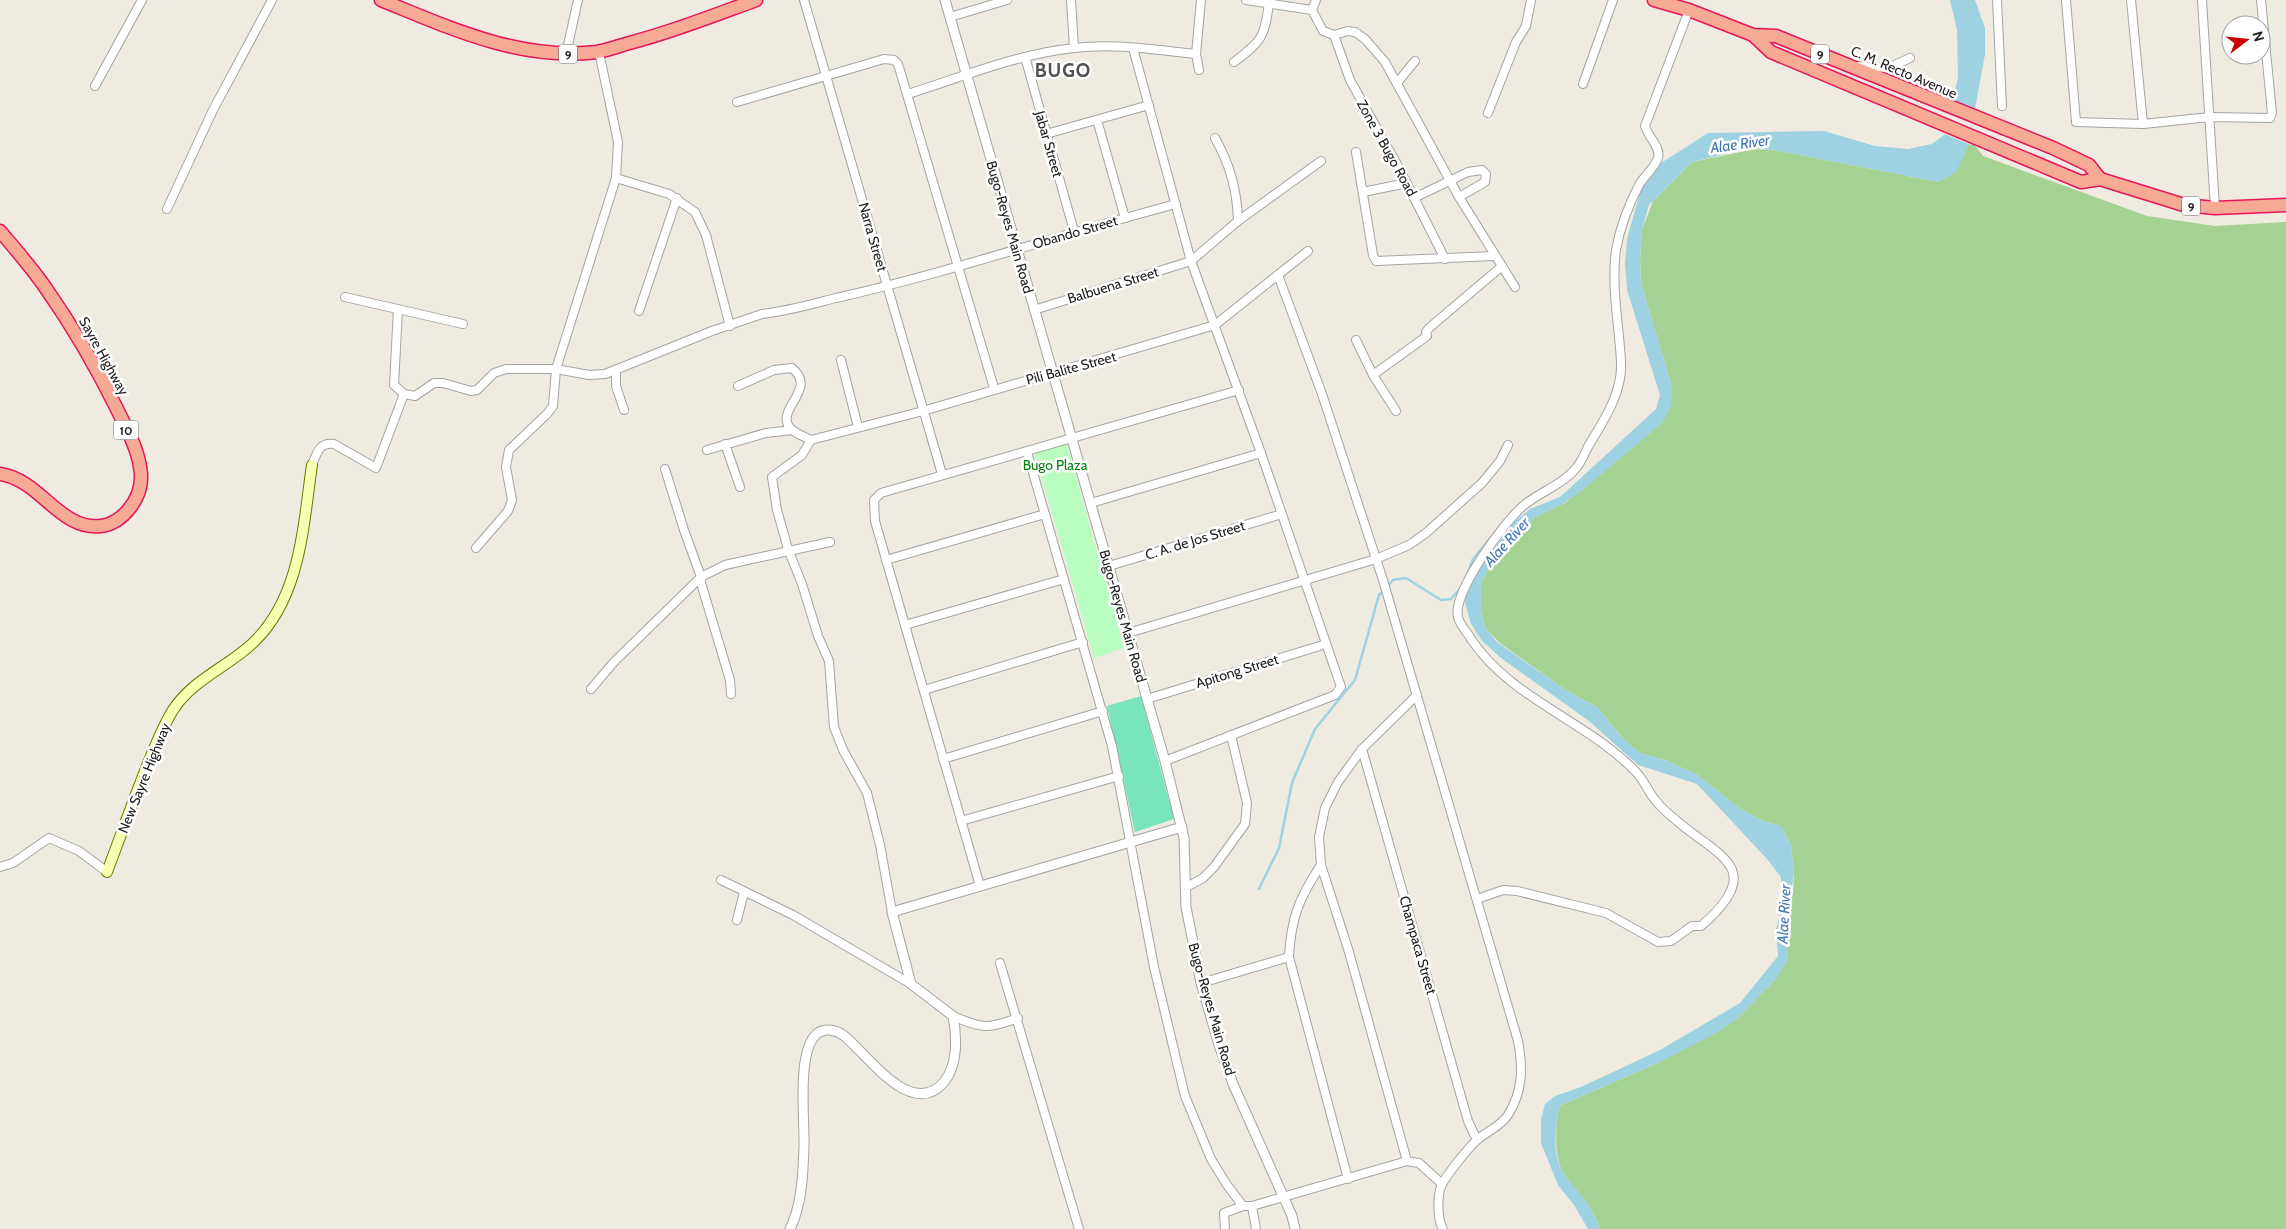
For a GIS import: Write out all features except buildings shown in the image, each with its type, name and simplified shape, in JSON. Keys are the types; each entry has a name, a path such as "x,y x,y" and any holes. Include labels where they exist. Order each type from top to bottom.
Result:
{"highway":[{"name":"9","path":"381,0 467,35 503,46 529,51 566,54 598,52 665,34 756,0"},
{"name":"C. M. Recto Avenue","path":"1654,0 1689,10 1753,35 1776,36 1886,80 2089,165 2100,179 2081,182 1878,98 1771,52 1753,35"},
{"name":"9","path":"2100,179 2184,205 2214,208 2286,205"},
{"name":"Sayre Highway","path":"0,230 47,289 81,341 134,447 140,466 141,479 138,495 128,512 115,521 103,526 92,526 73,522 24,481 0,474"}],"main road":[{"name":"New Sayre Highway","path":"107,872 145,771 173,709 200,681 254,642 271,621 285,598 298,556 312,465"}],"street":[{"path":"95,86 142,0"},
{"path":"167,209 209,119 272,0"},
{"path":"566,54 578,0"},
{"name":"Narra Street","path":"804,0 942,474"},
{"name":"Bugo-Reyes Main Road","path":"945,0 1165,761 1182,827 1186,854 1185,888 1190,929 1201,983 1219,1045 1233,1084 1256,1140 1284,1197 1295,1229"},
{"path":"950,17 1007,0"},
{"path":"1071,0 1074,48"},
{"path":"1199,70 1196,54 1202,0"},
{"path":"1246,0 1312,10"},
{"path":"1316,0 1312,10 1323,31 1334,35 1348,31 1355,32 1379,55 1397,83 1459,197 1515,287"},
{"path":"1488,113 1510,57 1526,26 1531,0"},
{"path":"1583,84 1614,0"},
{"path":"1997,0 2002,106"},
{"path":"2066,0 2076,122 2143,124 2210,117 2265,119 2271,116 2261,0"},
{"path":"2131,0 2143,124"},
{"path":"2202,0 2214,208"},
{"path":"1234,62 1259,42 1267,25 1269,2"},
{"path":"1477,900 1503,890 1517,891 1606,913 1653,940 1663,943 1676,938 1692,926 1701,926 1733,888 1732,867 1724,857 1697,838 1656,802 1636,772 1597,740 1545,706 1496,670 1462,627 1458,616 1458,606 1465,588 1479,562 1500,531 1524,504 1576,468 1615,398 1621,362 1614,271 1616,248 1631,203 1640,185 1658,158 1657,148 1647,134 1645,126 1689,10"},
{"name":"Zone 3 Bugo Road","path":"1334,35 1350,80 1407,183 1445,259"},
{"path":"908,94 1024,57 1074,48 1133,48 1196,54"},
{"path":"1133,48 1191,261 1239,390 1326,644 1341,682 1339,692 1165,761"},
{"path":"476,548 508,511 512,500 506,458 509,450 548,414 553,406 556,369 616,178 618,142 598,52"},
{"name":"Jabar Street","path":"1024,57 1074,231"},
{"path":"737,102 889,58 898,64 994,388"},
{"path":"1853,67 1888,68 1910,58"},
{"path":"1397,83 1415,61"},
{"path":"1046,134 1148,106"},
{"path":"1097,120 1125,218"},
{"path":"1215,138 1228,161 1234,181 1238,220"},
{"path":"1356,152 1373,256 1376,261 1494,256"},
{"path":"1191,261 1238,220 1321,161"},
{"path":"1414,198 1479,169 1486,174 1487,178 1481,186 1459,197"},
{"path":"616,178 661,190 677,198 695,212 706,235 730,326"},
{"path":"1363,192 1407,183"},
{"path":"639,311 677,198"},
{"name":"Obando Street","path":"404,394 415,396 434,383 443,383 471,391 476,390 494,373 506,369 556,369 597,376 762,314 786,311 888,287 1074,231 1176,204"},
{"name":"Pili Balite Street","path":"811,440 924,411 994,388 1215,325 1308,252"},
{"name":"Balbuena Street","path":"1034,310 1191,261"},
{"path":"1374,374 1427,336 1426,332 1429,328 1501,267"},
{"path":"1278,275 1322,394 1383,580 1518,1041 1522,1065 1521,1085 1507,1116 1477,1140 1442,1184 1439,1223 1443,1229"},
{"path":"345,297 463,324"},
{"path":"312,465 319,448 328,443 334,444 376,468 404,394 394,385 398,309"},
{"path":"1356,340 1396,410"},
{"path":"841,360 858,427"},
{"path":"738,386 774,370 792,368 797,372 800,387 786,415 787,424 792,430 811,440 802,455 772,477 777,510 788,550 802,584 818,636 829,661 834,727 842,750 867,793 880,845 892,912 911,984"},
{"path":"616,370 616,386 624,410"},
{"path":"980,886 873,513 874,500 877,495 942,474 1027,452 1239,390"},
{"path":"707,450 766,433 792,430"},
{"path":"725,444 740,487"},
{"path":"1128,633 1376,559 1409,545 1426,533 1482,483 1500,461 1508,444"},
{"path":"1027,452 1083,642 1119,776 1154,967 1185,1096 1212,1159 1227,1186 1243,1206"},
{"path":"1091,503 1261,453"},
{"path":"665,469 701,577 701,584 730,680 732,694"},
{"path":"886,560 1045,514"},
{"name":"C. A. de Jos Street","path":"1109,566 1282,514"},
{"path":"591,689 614,662 701,577 726,565 830,542"},
{"path":"905,626 1064,578"},
{"path":"924,690 1083,642"},
{"name":"Apitong Street","path":"1147,699 1326,644"},
{"path":"1407,1160 1349,952 1321,865 1319,837 1325,808 1338,782 1362,749 1417,695"},
{"path":"943,759 1102,711"},
{"path":"1185,888 1204,878 1245,824 1247,816 1246,797 1231,736"},
{"name":"Champaca Street","path":"1362,749 1468,1121 1477,1140"},
{"path":"961,821 1119,776"},
{"path":"892,912 1182,827"},
{"path":"0,867 13,863 49,838 79,851 107,872"},
{"path":"1321,865 1297,907 1291,928 1289,957 1348,1179"},
{"path":"721,880 793,915 911,984 953,1016 978,1027 1000,1024 1018,1018"},
{"path":"737,920 744,892"},
{"path":"1201,983 1289,957"},
{"path":"1000,963 1018,1018 1079,1229"},
{"path":"790,1229 798,1204 802,1177 805,1072 809,1045 814,1037 820,1032 834,1031 842,1035 886,1077 913,1092 924,1093 936,1090 950,1074 956,1038 953,1016"},
{"path":"1225,1229 1224,1213 1243,1206 1252,1206 1348,1179 1407,1160 1419,1163 1442,1184"},
{"path":"1252,1206 1256,1229"}],"green space":[{"path":"1969,138 1983,156 2147,216 2215,226 2286,222 2286,1229 1600,1229 1589,1206 1564,1174 1558,1159 1556,1141 1559,1106 1660,1062 1737,1019 1776,979 1793,893 1794,873 1791,845 1781,826 1763,821 1739,808 1696,774 1667,761 1640,753 1625,741 1597,707 1564,689 1500,643 1486,629 1481,611 1481,584 1489,567 1504,553 1535,517 1565,503 1662,423 1672,387 1641,283 1642,230 1653,201 1692,162 1755,149 1774,150 1939,182 1968,147"},
{"name":"Bugo Plaza","path":"1066,441 1124,648 1094,658 1034,451"},
{"path":"1141,696 1174,819 1135,832 1107,706"}],"water":[{"name":"Alae River","path":"1950,0 1975,0 1985,28 1985,54 1968,147 1956,172 1939,182 1774,150 1750,148 1692,162 1649,205 1642,230 1641,283 1672,387 1671,407 1662,423 1584,489 1561,505 1535,517 1504,553 1489,567 1481,584 1481,611 1486,629 1497,642 1564,689 1597,707 1623,739 1640,753 1667,761 1696,774 1739,808 1763,821 1781,826 1791,845 1794,873 1788,917 1788,960 1776,979 1737,1019 1718,1032 1660,1062 1559,1106 1556,1141 1557,1159 1564,1174 1589,1206 1600,1229 1588,1229 1574,1205 1558,1185 1541,1143 1541,1119 1545,1104 1555,1096 1581,1087 1660,1050 1740,1003 1778,956 1776,930 1782,905 1781,877 1767,859 1697,784 1638,765 1589,721 1501,658 1482,641 1471,624 1465,603 1468,581 1476,565 1502,539 1514,522 1530,509 1560,497 1656,409 1660,395 1627,290 1625,264 1627,239 1641,189 1661,163 1708,133 1824,131 1875,146 1908,149 1932,144 1945,134 1958,77 1957,30"}],"pier":[{"path":"1951,99 1977,110 1971,145 1942,133"}],"waterway":[{"name":"Alae River","path":"1465,580 1473,559 1494,534"},
{"path":"1387,587 1393,580 1406,578 1441,600 1451,599 1460,589"},
{"path":"1259,889 1279,848 1292,783 1315,729 1355,680 1379,595 1383,591"}],"district":[{"name":"BUGO","path":"1063,70"}]}
